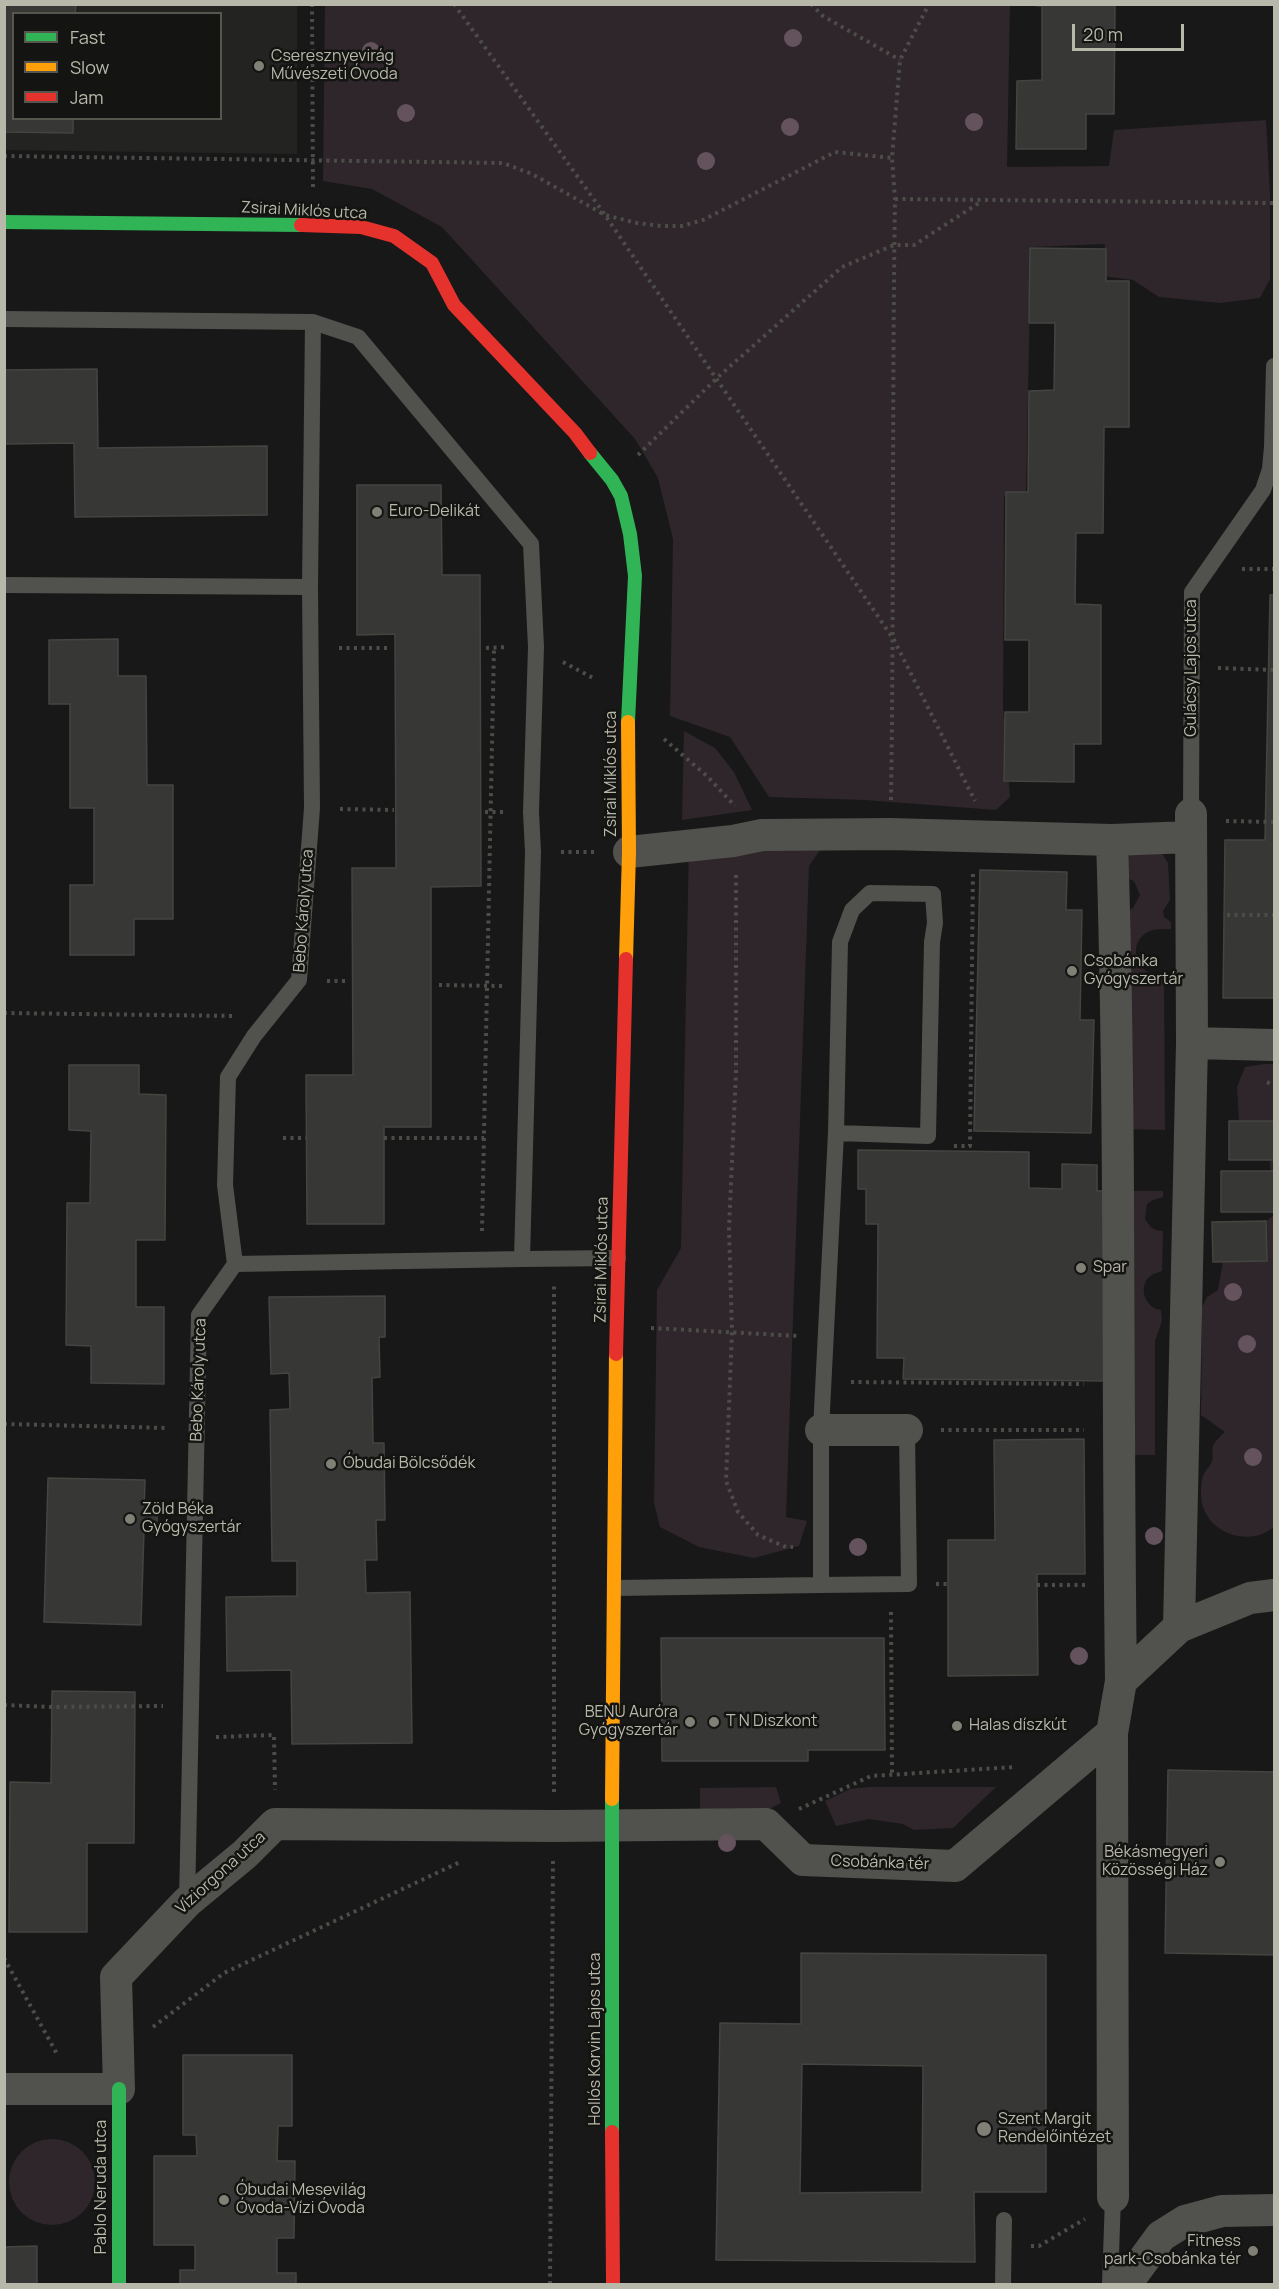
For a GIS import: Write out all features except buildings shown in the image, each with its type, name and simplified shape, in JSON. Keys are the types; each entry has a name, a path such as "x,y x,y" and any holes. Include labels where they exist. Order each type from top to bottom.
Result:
{"street":[{"name":"Zsirai Miklós utca","path":"4,222 315,225 361,227 394,236 432,263 454,305 575,433 612,480 621,496 627,518 635,576 628,697 629,852 618,1258 613,1793"},
{"path":"629,852 748,838 890,834 1112,840 1200,824 1192,1043 1179,1627"},
{"path":"1112,840 1119,1149 1120,1681 1112,1733 1113,2200"},
{"path":"1192,1043 1275,1045"},
{"path":"821,1431 908,1430"},
{"path":"1120,1681 1179,1627 1250,1598 1275,1595"},
{"name":"Csobánka tér","path":"766,1824 803,1860 955,1866 1112,1733"},
{"name":"Hollós Korvin Lajos utca","path":"613,1793 613,2284"},
{"name":"Víziorgona utca","path":"119,2089 116,1977 187,1902 245,1854 275,1824 554,1826 613,1824"},
{"path":"613,1824 766,1824"},
{"path":"4,2089 119,2089"},
{"name":"Pablo Neruda utca","path":"119,2089 119,2284"},
{"path":"1126,2284 1161,2236 1185,2221 1222,2211 1275,2210"}],"lane":[{"path":"4,319 313,322 358,337 531,544 536,648 522,1259"},
{"name":"Bebo Károly utca","path":"187,1902 200,1315 235,1264 225,1185 228,1077 254,1036 299,980 312,808 310,587 313,322"},
{"name":"Gulácsy Lajos utca","path":"1200,824 1192,667 1192,592 1263,490 1270,469 1275,366"},
{"path":"4,585 310,587"},
{"path":"821,1585 821,1431 836,1133 840,942 852,910 870,893 933,894 935,923 932,942 928,1136 836,1133"},
{"path":"235,1264 618,1258"},
{"path":"615,1588 909,1584 908,1430"},
{"path":"1110,2284 1113,2200"},
{"path":"1003,2284 1004,2220"}],"path":[{"path":"312,4 312,161"},
{"path":"454,4 605,215 894,640 993,837"},
{"path":"811,4 823,16 900,60"},
{"path":"890,834 894,640 892,479 895,199 892,158 900,60 929,4"},
{"path":"4,156 503,163 531,174 605,215 638,223 682,226 702,220 834,152 892,158"},
{"path":"895,199 1275,203"},
{"path":"612,480 717,378 842,267 894,245 914,245 982,201"},
{"path":"481,1259 494,647"},
{"path":"311,648 387,648"},
{"path":"1192,667 1275,670"},
{"path":"628,697 664,739 708,776 748,838 737,896 736,1072 729,1228 732,1332 726,1481 738,1512 758,1535 786,1547 820,1546"},
{"path":"312,808 394,810"},
{"path":"1200,824 1275,822"},
{"path":"533,852 629,852"},
{"path":"1224,915 1275,915"},
{"path":"439,984 528,987"},
{"path":"4,1013 271,1015"},
{"path":"283,1138 306,1138"},
{"path":"384,1138 484,1138"},
{"path":"550,2284 555,1259"},
{"path":"617,1326 826,1338"},
{"path":"824,1382 1118,1385"},
{"path":"4,1424 197,1428"},
{"path":"908,1430 1118,1429"},
{"path":"936,1584 948,1584"},
{"path":"891,1585 892,1774"},
{"path":"1037,1585 1119,1585"},
{"path":"4,1705 192,1706"},
{"path":"190,1737 274,1735 275,1824"},
{"path":"766,1824 871,1776 1018,1767"},
{"path":"119,2052 224,1973 461,1861"},
{"path":"4,1958 76,2089"},
{"path":"1004,2246 1039,2246 1113,2200"}],"shaded area":[{"name":"Cseresznyevirág Művészeti Óvoda","path":"5,5 297,5 297,154 5,150"},
{"path":"325,5 1010,5 1007,167 1109,166 1114,130 1266,120 1270,194 1270,279 1260,298 1220,303 1159,297 1133,280 1102,276 1105,244 1031,247 1026,493 1004,496 1003,708 1010,797 996,810 865,800 769,797 730,737 670,716 673,539 658,478 635,439 442,227 372,189 323,181"},
{"path":"684,731 715,748 734,772 752,810 682,820"},
{"path":"689,841 820,850 809,866 786,1517 807,1521 799,1546 754,1558 699,1547 660,1527 654,1503 657,1290 681,1248"},
{"path":"1160,850 1168,863 1170,900 1163,911 1164,917 1171,922 1171,929 1146,933 1137,945 1136,953 1142,967 1147,972 1164,977 1165,1130 1122,1129 1124,914 1133,908 1140,895 1134,881 1126,878 1126,855"},
{"path":"1274,1064 1274,1121 1239,1121 1237,1087 1245,1067"},
{"path":"1270,1161 1274,1161 1274,1527 1252,1536 1240,1536 1218,1527 1209,1519 1203,1508 1201,1483 1213,1459 1213,1446 1225,1432 1201,1415 1202,1307 1207,1297 1218,1290 1223,1261 1267,1260 1266,1221 1273,1216"},
{"path":"1134,1191 1163,1191 1163,1197 1147,1204 1145,1219 1152,1228 1163,1231 1162,1271 1148,1278 1144,1288 1148,1303 1161,1310 1162,1321 1155,1341 1155,1455 1135,1455"},
{"path":"776,1787 781,1803 771,1808 736,1817 734,1808 700,1811 700,1788"},
{"path":"996,1787 953,1828 914,1830 903,1824 869,1819 836,1826 825,1801 850,1789"},
{"path":"52,2139 68,2143 82,2152 91,2166 95,2182 91,2198 82,2212 68,2221 52,2225 36,2221 22,2212 13,2198 9,2182 13,2166 22,2152 36,2143"}],"traffic: fast":[{"path":"4,222 301,225"},
{"path":"590,453 612,480 621,496 630,534 635,576 628,722"},
{"path":"612,1799 612,2132"},
{"path":"119,2089 119,2284"}],"traffic: slow":[{"path":"626,959 629,852 628,722"},
{"path":"612,1799 616,1354"}],"traffic: jam":[{"path":"301,225 361,227 394,236 432,263 454,305 575,433 590,453"},
{"path":"616,1354 626,959"},
{"path":"612,2132 613,2284"}],"place":[{"name":"Cseresznyevirág Művészeti Óvoda","path":"259,66"},
{"name":"Euro-Delikát","path":"377,512"},
{"name":"Csobánka Gyógyszertár","path":"1072,971"},
{"name":"Spar","path":"1081,1268"},
{"name":"Óbudai Bölcsődék","path":"331,1464"},
{"name":"Zöld Béka Gyógyszertár","path":"130,1519"},
{"name":"BENU Auróra Gyógyszertár","path":"690,1722"},
{"name":"T N Diszkont","path":"714,1722"},
{"name":"Halas díszkút","path":"957,1726"},
{"name":"Békásmegyeri Közösségi Ház","path":"1220,1862"},
{"name":"Szent Margit Rendelőintézet","path":"984,2129"},
{"name":"Óbudai Mesevilág Óvoda-Vízi Óvoda","path":"224,2200"},
{"name":"Fitness park-Csobánka tér","path":"1253,2251"}]}
